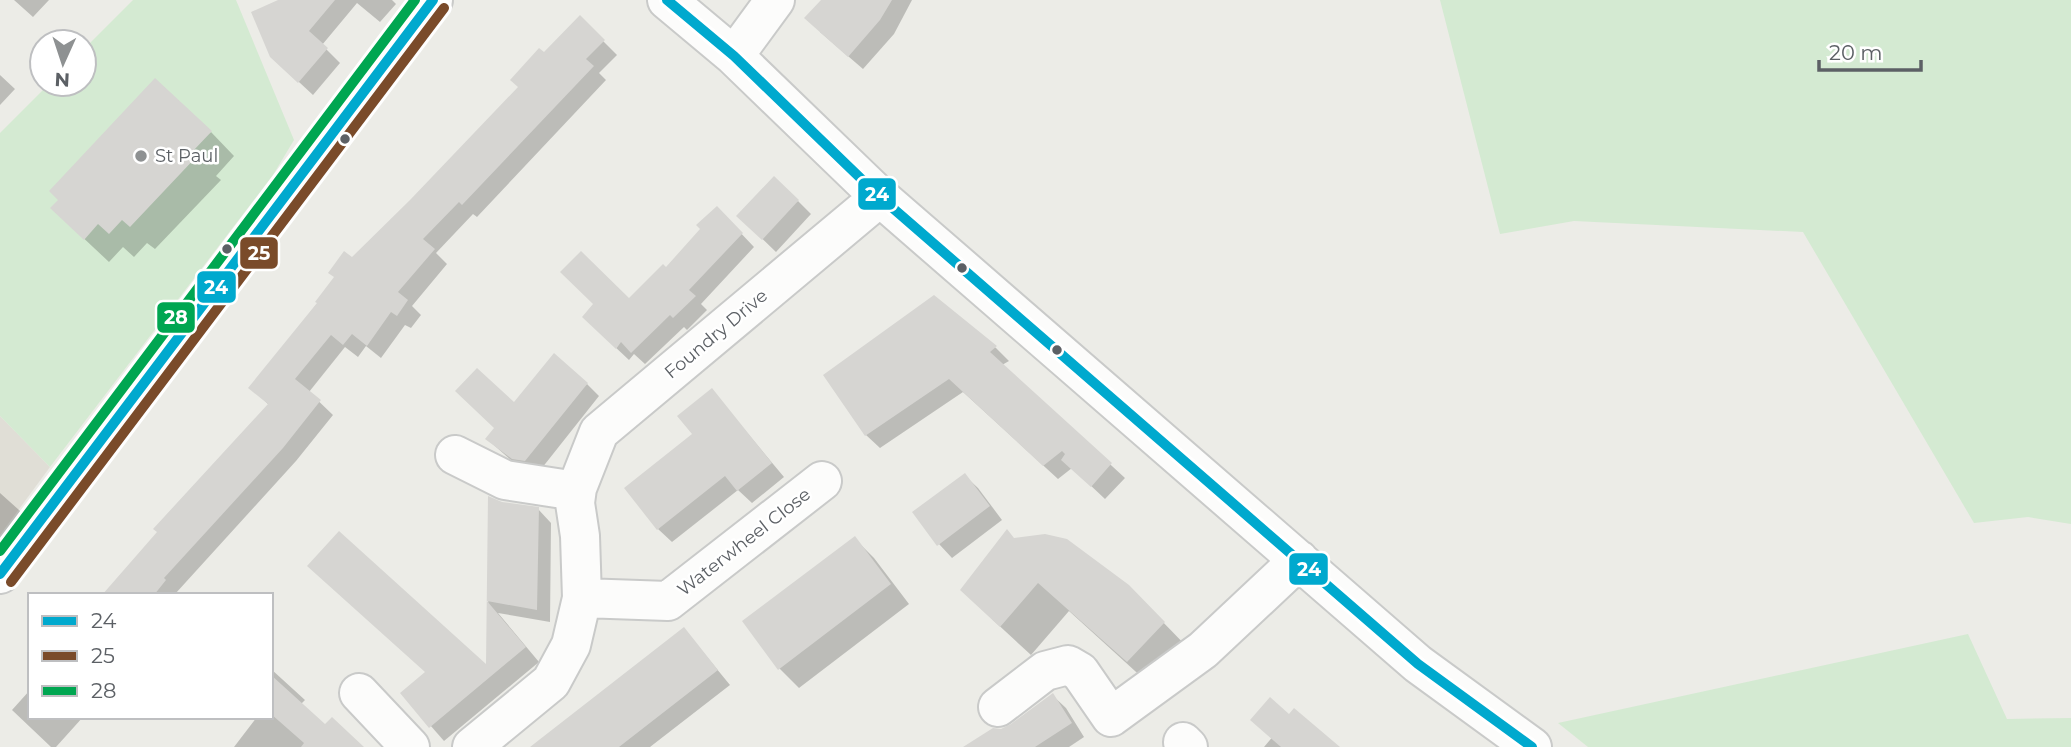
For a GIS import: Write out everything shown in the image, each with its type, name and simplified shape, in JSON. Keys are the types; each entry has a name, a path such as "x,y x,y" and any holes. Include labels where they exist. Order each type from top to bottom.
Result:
{"street":[{"path":"0,574 433,0"},
{"path":"667,0 734,56 880,197 1418,664 1532,747"},
{"path":"734,56 775,0"},
{"name":"Foundry Drive","path":"472,747 551,682 570,645 582,598 580,536 575,503 577,488 599,432 880,197"},
{"path":"455,455 505,480 553,488 577,488"},
{"name":"Waterwheel Close","path":"582,598 668,601 822,481"},
{"path":"998,707 1045,671 1068,665 1080,672 1111,717 1203,650 1299,560"},
{"path":"359,693 410,747"}],"shaded area":[{"path":"0,416 50,467 0,535"}],"green space":[{"path":"133,0 236,0 294,140 273,175 50,467 0,416 0,133 35,98 98,98 98,35"},
{"path":"1440,0 2071,0 2071,524 2028,517 1974,523 1803,232 1574,221 1500,234"},
{"path":"1968,634 2007,719 2071,718 2071,747 1588,747 1558,723"}],"building":[{"path":"278,0 335,0 309,31 328,48 298,83 270,57 251,12"},
{"path":"821,0 892,0 880,20 848,57 804,18"},
{"path":"580,15 605,40 586,59 594,66 462,205 459,202 423,239 435,249 398,292 408,300 397,316 391,312 367,346 352,334 343,345 331,335 295,379 321,400 283,448 164,578 166,580 156,593 104,593 157,532 153,529 268,404 248,388 317,303 315,302 334,277 328,273 344,251 352,257 410,200 518,87 510,80 539,48 544,52"},
{"name":"St Paul","path":"155,78 212,131 193,151 198,155 130,227 122,220 109,234 98,224 84,240 50,208 58,200 49,191"},
{"path":"774,176 799,200 762,240 736,216"},
{"path":"717,206 743,233 689,290 696,296 673,318 670,315 631,353 621,342 616,349 582,317 593,304 560,272 581,251 629,298 663,264 666,267 700,229 696,225"},
{"path":"934,295 997,346 990,352 1112,463 1091,487 1061,460 1065,454 1062,451 1043,466 949,379 865,436 823,375"},
{"path":"554,353 588,383 525,461 512,459 485,439 494,428 455,391 477,368 514,402"},
{"path":"712,388 772,463 737,491 725,476 657,530 624,488 692,434 677,416"},
{"path":"965,473 990,506 937,546 912,512"},
{"path":"488,496 502,502 539,507 537,610 487,601 526,647 429,728 400,693 425,672 307,566 339,531 486,664"},
{"path":"1007,529 1014,538 1045,534 1067,539 1129,585 1165,622 1127,662 1038,583 1000,627 960,590"},
{"path":"855,536 891,584 778,670 742,621"},
{"path":"684,627 718,670 619,747 530,747"},
{"path":"273,677 325,724 332,717 364,747 301,747 304,743 273,716"},
{"path":"1053,693 1072,723 1035,747 963,747 993,728 1001,729 1011,724"},
{"path":"1270,697 1289,714 1294,708 1340,747 1281,747 1250,720"}],"transit line":[{"name":"28","path":"0,551 415,0"},
{"name":"24","path":"0,574 433,0"},
{"name":"24","path":"667,0 734,56 880,197 1418,664 1532,747"},
{"name":"25","path":"11,582 444,8"}],"place":[{"name":"St Paul","path":"141,156"}]}
